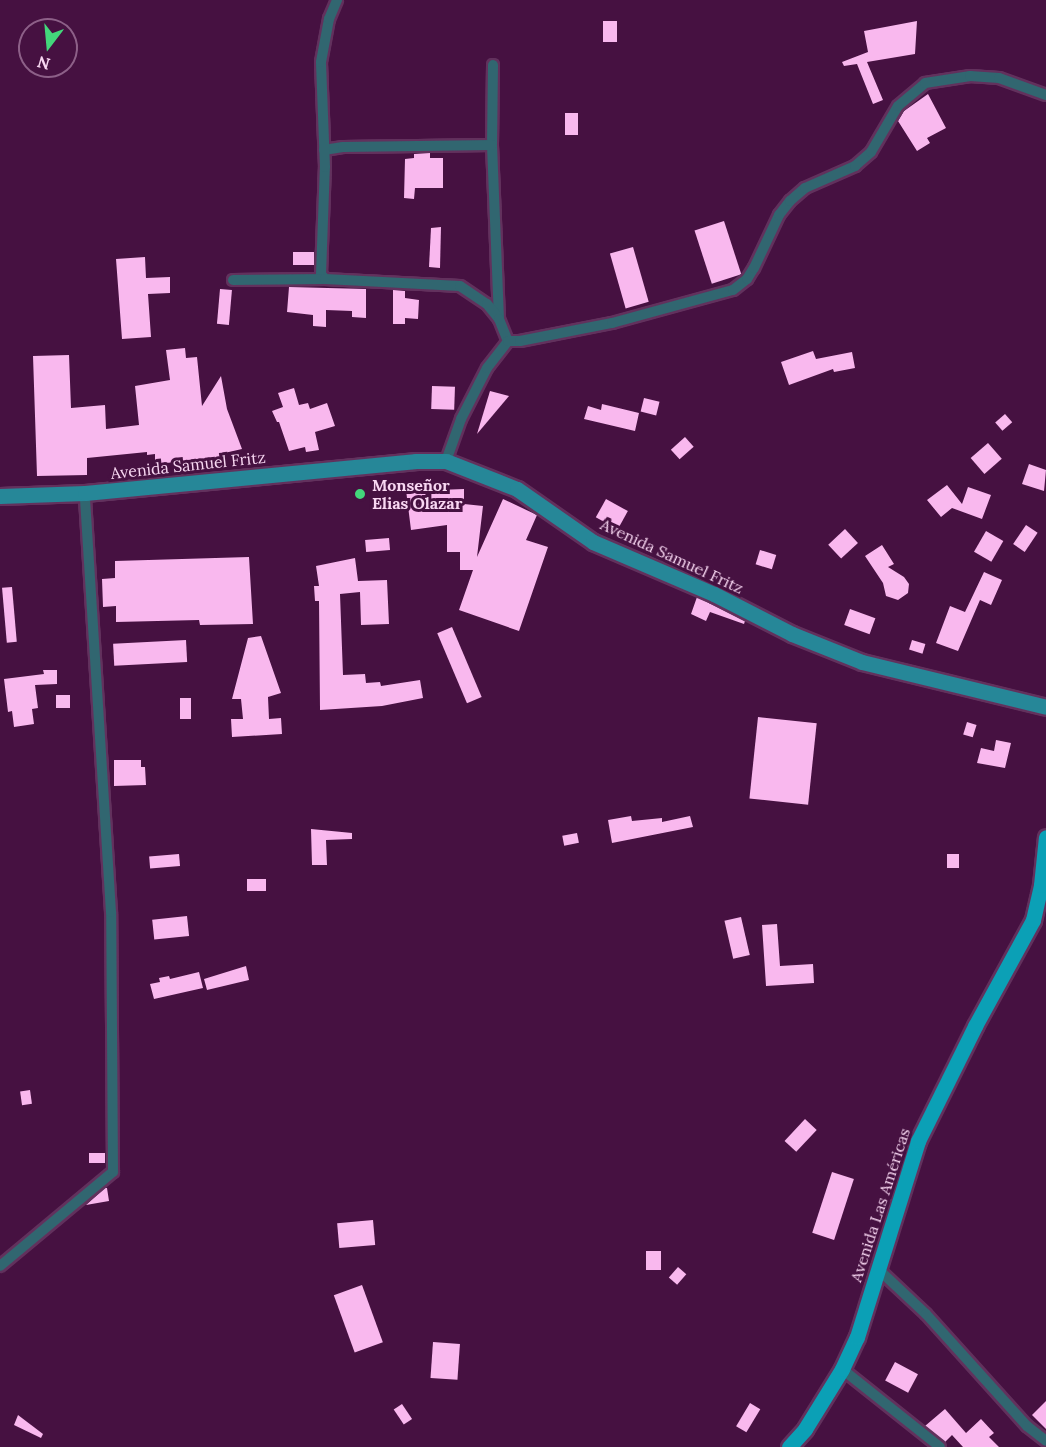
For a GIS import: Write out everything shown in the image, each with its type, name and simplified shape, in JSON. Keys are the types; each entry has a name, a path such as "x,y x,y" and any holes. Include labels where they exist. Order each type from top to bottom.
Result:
{"main road":[{"name":"Avenida Las Américas","path":"789,1447 805,1429 842,1369 857,1337 918,1141 975,1026 1020,949 1041,907 1046,837"}],"street":[{"path":"325,279 321,274 324,150 321,62 328,19 337,0"},
{"path":"493,65 492,146 500,319 508,341"},
{"path":"508,341 520,341 612,324 733,290 747,279 779,215 790,201 805,188 855,166 871,152 898,106 925,83 970,76 999,78 1046,95"},
{"path":"324,150 343,147 492,146"},
{"path":"233,280 325,279 460,286 487,304 500,319"},
{"path":"446,461 461,419 482,378 508,341"},
{"name":"Avenida Samuel Fritz","path":"0,496 85,493 416,461 446,461 517,489 593,542 714,594 792,634 862,662 1046,707"},
{"path":"0,1266 113,1172 111,912 85,493"},
{"path":"877,1268 926,1314 1027,1426 1046,1441"},
{"path":"842,1369 940,1447"}],"building":[{"path":"603,21 617,21 617,42 603,42"},
{"path":"917,21 915,54 867,62 883,100 873,104 857,64 844,66 842,62 868,52 864,31"},
{"path":"928,94 946,128 927,138 930,143 917,151 898,121 904,111"},
{"path":"565,113 578,113 578,135 565,135"},
{"path":"430,153 430,158 443,158 443,188 415,188 414,199 404,198 405,159 414,158 414,154"},
{"path":"724,221 741,274 712,284 695,231"},
{"path":"441,227 440,268 429,267 431,228"},
{"path":"633,247 649,302 626,308 610,254"},
{"path":"293,252 314,252 314,265 293,265"},
{"path":"145,257 146,278 170,277 170,293 148,294 151,337 122,339 116,259"},
{"path":"289,287 366,289 366,318 352,317 352,311 326,310 326,327 313,326 313,315 287,312"},
{"path":"220,289 232,290 229,325 217,324"},
{"path":"393,290 405,291 405,298 419,300 418,319 405,318 405,324 393,324"},
{"path":"185,348 186,358 197,357 202,406 221,376 227,409 242,449 220,454 220,458 155,464 155,454 147,455 147,452 87,458 87,475 37,476 33,356 69,355 71,408 105,405 106,429 139,425 135,386 170,380 166,350"},
{"path":"813,351 816,359 852,352 855,368 834,372 833,369 789,385 781,362"},
{"path":"432,386 455,387 454,410 431,409"},
{"path":"294,388 299,405 308,403 310,409 327,403 335,426 315,432 319,450 306,452 305,447 289,451 279,422 272,411 283,407 278,393"},
{"path":"490,391 509,396 477,434"},
{"path":"644,398 660,402 656,415 641,412"},
{"path":"602,404 639,413 635,431 584,419 588,406 601,410"},
{"path":"1005,414 1012,422 1002,431 995,423"},
{"path":"685,437 694,447 680,459 671,450"},
{"path":"988,443 1002,459 984,474 971,458"},
{"path":"1029,464 1046,470 1044,491 1022,484"},
{"path":"947,485 962,504 968,487 991,495 982,519 952,508 941,517 927,500"},
{"path":"437,486 438,490 464,489 464,504 483,506 477,557 503,499 537,515 526,540 548,547 519,631 459,610 473,570 460,570 460,552 447,552 447,525 411,530 406,490"},
{"path":"606,499 628,511 618,529 596,517"},
{"path":"1026,525 1038,533 1025,552 1013,544"},
{"path":"845,529 858,543 841,559 828,545"},
{"path":"986,531 1003,541 991,562 974,552"},
{"path":"389,538 390,550 366,552 365,540"},
{"path":"882,545 894,564 888,567 904,577 909,584 908,593 898,600 886,596 883,583 865,556"},
{"path":"760,550 776,555 772,569 756,564"},
{"path":"249,557 253,624 200,625 199,620 116,622 116,606 103,607 102,579 115,578 115,561"},
{"path":"355,558 358,581 387,580 389,624 361,625 360,592 340,594 343,675 365,674 366,683 380,682 381,686 420,680 423,698 382,706 320,710 319,601 315,601 314,586 319,586 316,566"},
{"path":"984,572 1002,580 991,605 980,600 958,651 936,643 950,606 965,612"},
{"path":"12,587 17,642 7,643 2,588"},
{"path":"697,597 745,621 744,624 710,612 706,621 691,614"},
{"path":"850,609 875,618 870,634 844,625"},
{"path":"452,627 482,697 467,703 437,633"},
{"path":"261,636 281,693 268,697 269,719 281,718 282,734 232,737 231,719 243,719 241,699 232,699 248,638"},
{"path":"186,640 187,662 114,666 113,644"},
{"path":"912,640 925,644 922,654 909,650"},
{"path":"43,670 57,670 57,684 35,685 38,708 32,709 34,724 14,727 12,711 8,712 4,679 44,674"},
{"path":"56,695 70,695 70,708 56,708"},
{"path":"180,698 191,698 191,719 180,719"},
{"path":"758,717 817,723 808,805 749,799"},
{"path":"967,722 977,725 973,737 963,734"},
{"path":"996,740 1011,743 1005,768 977,763 981,748 994,751"},
{"path":"114,760 141,760 141,767 145,767 146,785 114,786"},
{"path":"631,816 632,821 662,818 662,822 690,816 693,827 612,843 608,820"},
{"path":"311,829 352,833 352,839 326,840 327,865 312,865"},
{"path":"577,833 579,843 564,846 562,836"},
{"path":"179,854 180,866 150,869 149,857"},
{"path":"947,854 959,854 959,868 947,868"},
{"path":"247,879 266,879 266,891 247,891"},
{"path":"187,916 189,936 154,940 152,920"},
{"path":"741,917 750,955 733,959 724,921"},
{"path":"777,924 780,966 813,964 814,983 766,986 762,925"},
{"path":"246,966 249,980 207,990 204,979"},
{"path":"199,972 203,988 154,999 150,984 160,982 159,978 169,976 170,979"},
{"path":"30,1090 32,1104 22,1105 20,1091"},
{"path":"805,1119 817,1130 796,1152 785,1141"},
{"path":"89,1153 105,1153 105,1163 89,1163"},
{"path":"832,1172 854,1179 834,1240 812,1233"},
{"path":"105,1188 107,1188 109,1201 86,1205"},
{"path":"373,1220 375,1245 339,1248 337,1223"},
{"path":"646,1251 661,1251 661,1270 646,1270"},
{"path":"678,1267 686,1274 677,1285 669,1278"},
{"path":"362,1285 383,1342 355,1353 334,1295"},
{"path":"433,1342 460,1344 457,1380 430,1378"},
{"path":"895,1362 918,1374 908,1393 885,1381"},
{"path":"1046,1401 1046,1429 1032,1415"},
{"path":"750,1403 760,1409 746,1432 736,1426"},
{"path":"402,1404 412,1419 404,1425 394,1410"},
{"path":"945,1409 966,1433 981,1419 994,1433 989,1437 999,1447 963,1447 952,1435 945,1442 925,1426"},
{"path":"18,1415 43,1434 41,1438 14,1425"}],"place":[{"name":"Monseñor Elias Olazar","path":"360,494"}]}
